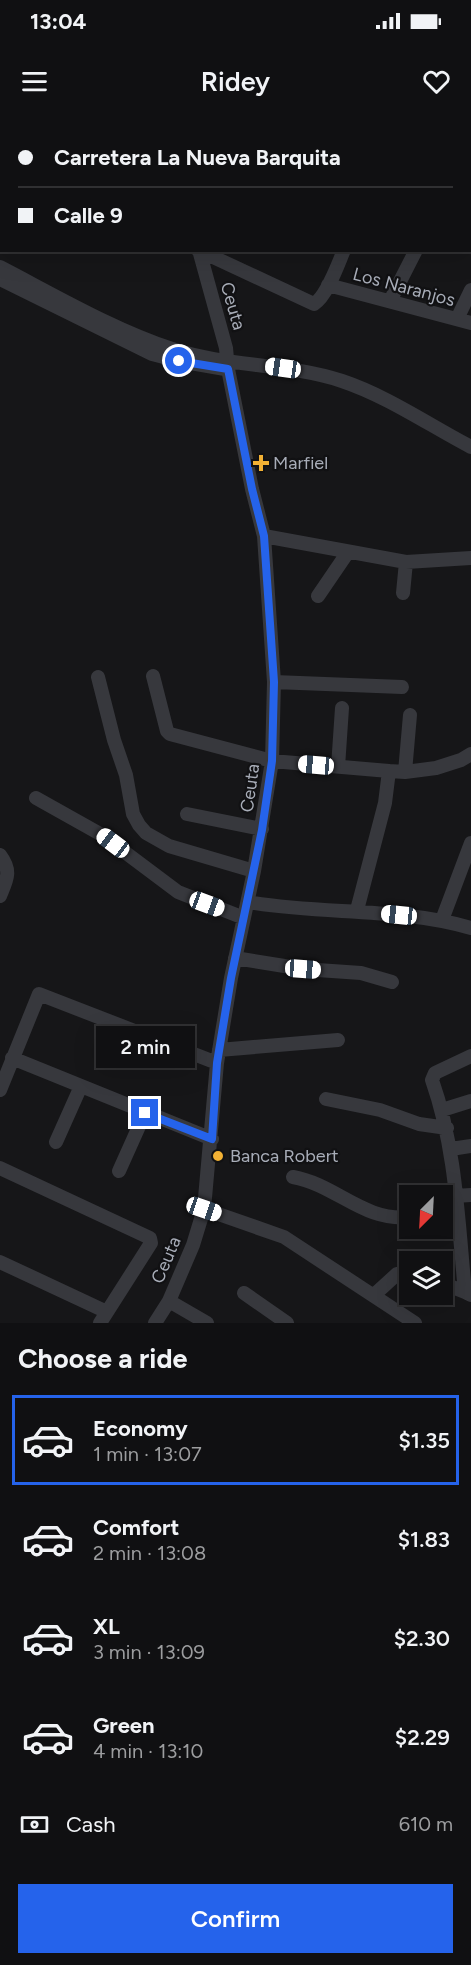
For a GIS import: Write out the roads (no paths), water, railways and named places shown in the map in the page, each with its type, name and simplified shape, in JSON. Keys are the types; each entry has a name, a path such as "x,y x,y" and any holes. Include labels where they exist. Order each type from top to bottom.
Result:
{"street":[{"name":"Ceuta","path":"155,1323 169,1301 193,1245 204,1209 218,1057 235,958 262,830 272,761 274,682 264,536 252,489 227,365 226,348 199,252"},
{"path":"201,252 310,303 319,301 343,252"},
{"path":"390,302 415,252"},
{"path":"0,267 151,342 227,365 313,381 344,392 375,405 471,457"},
{"path":"0,279 152,354 196,365 304,371 343,381 379,397 471,447"},
{"name":"Los Naranjos","path":"328,285 471,323"},
{"path":"457,320 471,290"},
{"path":"264,536 406,562 471,558"},
{"path":"318,596 348,552"},
{"path":"403,593 406,562"},
{"path":"153,676 167,731 171,734 272,761 405,772 436,768 461,760 471,754"},
{"path":"98,677 114,740 126,775 133,814 139,825 146,833 169,846 254,871"},
{"path":"274,682 402,687"},
{"path":"338,767 342,708"},
{"path":"405,772 410,715"},
{"path":"357,910 385,803 389,771"},
{"path":"36,798 102,835 178,892 244,918"},
{"path":"186,814 262,830"},
{"path":"442,920 471,843"},
{"path":"0,855 7,864 8,879 0,896"},
{"path":"248,902 317,911 357,910 442,920 471,928"},
{"path":"235,958 303,969 361,973 392,982"},
{"path":"0,1090 37,996 42,994 218,1057 338,1040"},
{"path":"453,1288 468,1294 466,1241 457,1213 447,1128 432,1080 433,1076 471,1056"},
{"path":"12,1058 212,1139"},
{"path":"56,1142 81,1086"},
{"path":"326,1099 380,1110 419,1124 447,1128"},
{"path":"442,1110 471,1101"},
{"path":"119,1172 145,1113"},
{"path":"451,1149 471,1146"},
{"path":"0,1168 150,1238 151,1243 103,1317 0,1262"},
{"path":"293,1178 319,1184 374,1214 386,1218 399,1217"},
{"path":"455,1196 471,1194"},
{"path":"204,1209 284,1237 415,1323"},
{"path":"453,1213 457,1213"},
{"path":"374,1295 399,1274"},
{"path":"244,1293 287,1323"},
{"path":"169,1301 207,1323"}],"place":[{"name":"Marfiel","path":"261,463"},
{"name":"Banca Robert","path":"218,1156"}]}
